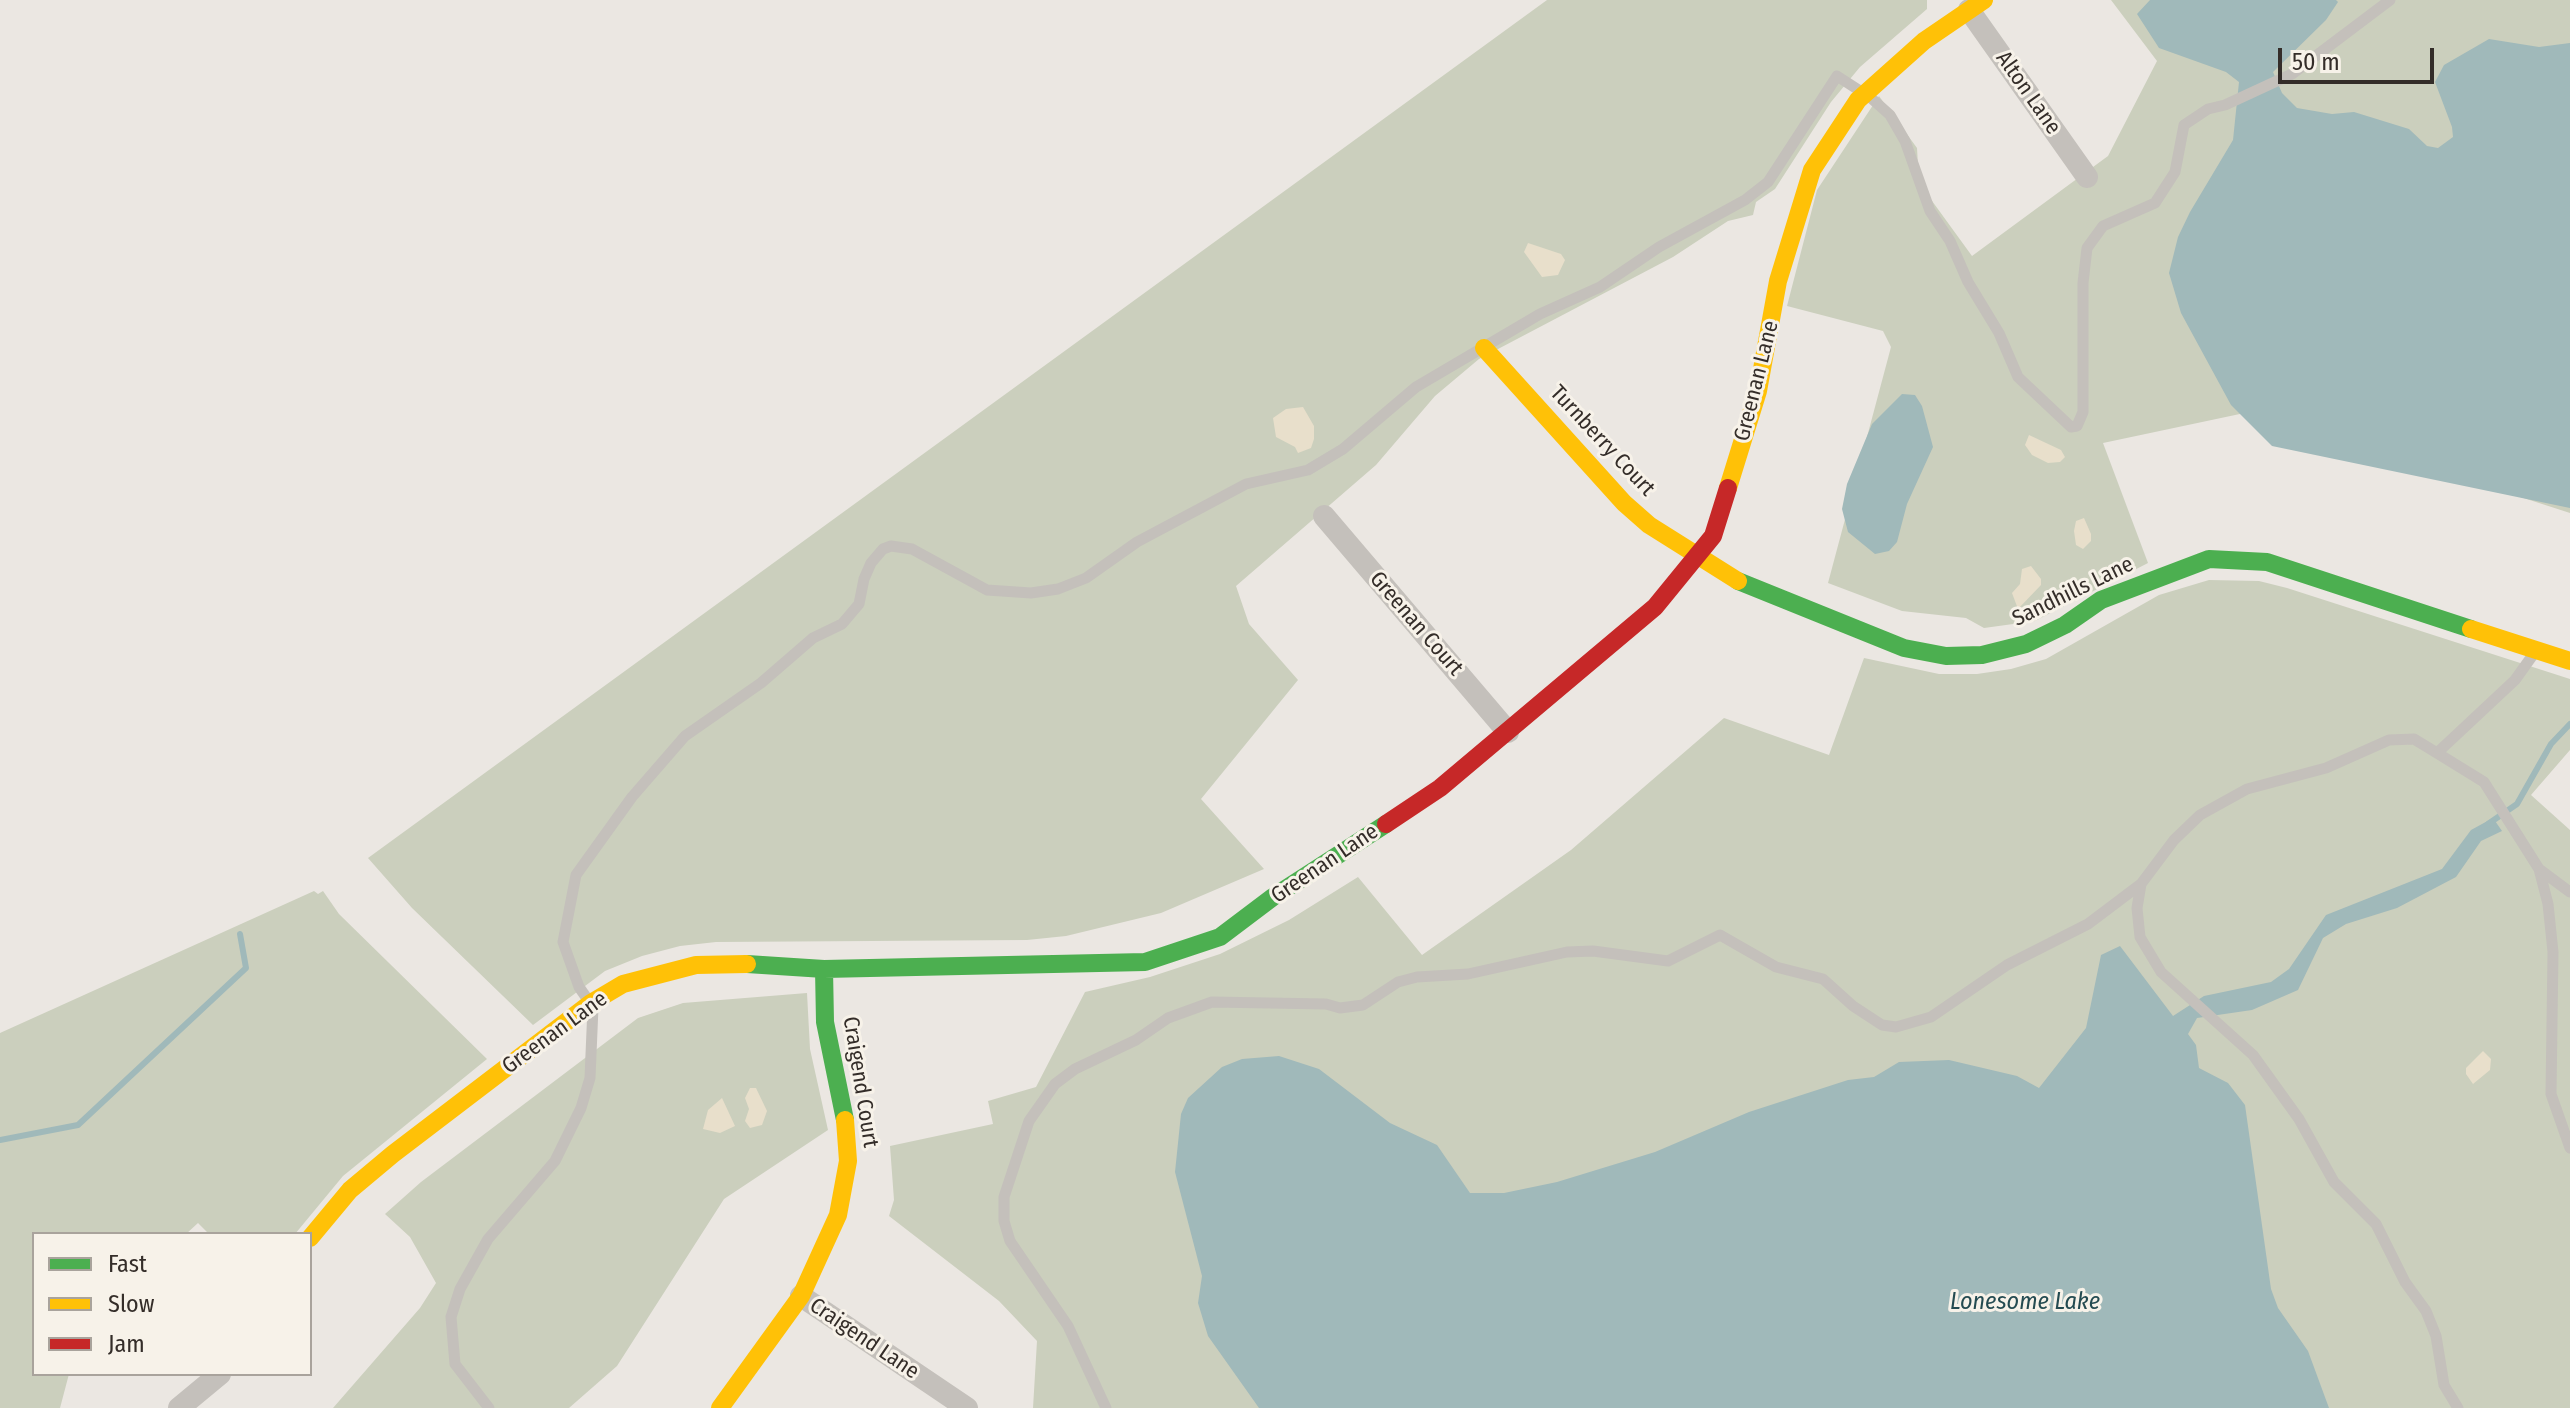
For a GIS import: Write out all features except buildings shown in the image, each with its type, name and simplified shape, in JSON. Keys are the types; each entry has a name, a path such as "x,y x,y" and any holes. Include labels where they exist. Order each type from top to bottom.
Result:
{"street":[{"name":"Greenan Lane","path":"312,1236 350,1190 393,1154 591,1003 623,984 696,965 767,964 824,969 1145,962 1220,937 1273,897 1440,788 1655,607 1713,536 1758,391 1788,243 1812,170 1864,93 1913,50 1976,5"},
{"name":"Alton Lane","path":"1976,5 2087,177"},
{"name":"Turnberry Court","path":"1484,348 1624,503 1697,555"},
{"name":"Greenan Court","path":"1324,516 1508,732"},
{"name":"Sandhills Lane","path":"1697,555 1751,589 1854,631 1904,648 1946,656 1982,655 2026,644 2065,625 2101,600 2209,559 2267,562 2570,661"},
{"name":"Craigend Court","path":"720,1408 801,1296 838,1215 848,1161 847,1132 825,1022 824,969"},
{"name":"Craigend Lane","path":"801,1296 967,1408"},
{"path":"179,1408 218,1376"}],"lane":[{"path":"489,1408 455,1364 450,1342 454,1306 488,1239 555,1161 581,1108 590,1078 594,1039 591,1003 579,987 563,942 576,875 632,797 685,736 761,683 813,638 842,624 859,604 864,579 871,563 883,549 891,546 912,549 987,590 1031,593 1058,589 1086,578 1137,542 1246,484 1308,470 1343,449 1416,387 1540,314 1600,287 1659,247 1745,200 1768,182 1837,76 1890,115 1905,141 1930,211 1950,241 1968,282 1999,333 2018,377 2071,427 2077,426 2083,412 2083,283 2087,248 2103,226 2155,203 2175,172 2184,125 2208,109 2225,105 2292,74 2390,0"},
{"path":"2437,753 2515,680 2536,650"},
{"path":"1106,1408 1068,1326 1010,1241 1004,1221 1004,1197 1029,1121 1055,1084 1075,1069 1136,1040 1168,1018 1212,1002 1326,1004 1340,1008 1363,1005 1398,982 1417,977 1468,974 1567,952 1593,951 1668,961 1720,935 1776,967 1823,979 1862,1012 1882,1025 1896,1027 1931,1017 2007,965 2088,924 2141,884 2174,840 2200,815 2247,789 2326,768 2389,740 2414,739 2484,782 2539,869 2548,904 2553,952 2551,1094 2570,1148"},
{"path":"2539,869 2570,892"},
{"path":"2141,884 2137,908 2140,937 2161,972 2220,1022 2263,1068 2299,1119 2334,1182 2376,1224 2405,1282 2426,1311 2436,1336 2444,1385 2458,1408"}],"green space":[{"path":"1547,0 1927,0 1927,9 1860,67 1831,102 1775,189 1756,202 1753,215 1728,221 1673,257 1479,359 1435,396 1376,465 1236,586 1249,624 1298,680 1201,799 1264,869 1161,913 1066,936 1027,940 716,942 680,946 642,956 605,971 533,1025 412,908 368,858"},
{"path":"2111,0 2570,0 2570,513 2254,411 2103,443 2148,563 2035,621 1984,628 1966,618 1902,611 1828,583 1891,347 1883,331 1787,306 1817,190 1879,96 1917,148 1919,183 1972,256 2108,156 2157,61"},
{"path":"2209,580 2259,581 2287,588 2570,679 2570,750 2531,795 2570,830 2570,1408 1033,1408 1037,1341 999,1301 889,1216 894,1200 890,1146 993,1124 988,1101 1036,1087 1085,992 1150,977 1220,954 1289,920 1358,877 1422,955 1571,850 1724,718 1829,755 1864,658 1939,674 1977,674 2011,669 2046,659 2159,595"},
{"path":"314,891 318,894 323,891 339,914 487,1059 343,1176 297,1232 207,1232 198,1223 188,1232 32,1232 32,1376 68,1376 60,1408 0,1408 0,1033"},
{"path":"807,993 810,1049 828,1130 724,1199 617,1366 569,1408 333,1408 420,1308 436,1283 410,1237 385,1214 421,1182 638,1018 683,1003"}],"sand":[{"path":"1528,243 1561,254 1565,260 1558,275 1542,277 1524,252"},
{"path":"1303,407 1314,426 1314,439 1311,448 1298,453 1295,447 1276,437 1273,418 1286,409"},
{"path":"2029,435 2061,450 2065,457 2060,462 2048,463 2032,455 2025,445"},
{"path":"2084,518 2091,541 2083,549 2076,545 2074,531 2076,521"},
{"path":"2031,566 2041,579 2041,585 2018,609 2012,593 2020,584 2022,569"},
{"path":"2483,1051 2491,1059 2490,1070 2473,1084 2466,1074 2466,1068"},
{"path":"750,1088 756,1088 767,1111 762,1125 750,1128 745,1121 749,1109 745,1098"},
{"path":"722,1098 735,1126 720,1133 703,1129 708,1110"}],"water":[{"path":"2150,0 2336,0 2338,2 2326,20 2273,72 2282,93 2297,108 2332,114 2354,112 2409,129 2427,146 2438,148 2453,137 2435,82 2444,65 2489,39 2539,47 2570,43 2570,508 2272,446 2231,405 2181,313 2169,273 2178,237 2190,212 2233,140 2239,82 2226,72 2159,48 2137,14"},
{"path":"1902,394 1915,395 1922,406 1933,447 1907,504 1897,542 1889,551 1875,554 1848,532 1842,509 1847,484 1872,424"},
{"name":"Lonesome Lake","path":"2493,818 2502,831 2481,841 2456,877 2397,908 2346,924 2323,938 2298,990 2252,1010 2197,1018 2188,1034 2196,1045 2199,1068 2228,1083 2245,1105 2271,1289 2278,1308 2308,1351 2329,1408 1259,1408 1208,1336 1198,1303 1202,1276 1175,1172 1181,1114 1188,1098 1222,1067 1242,1059 1279,1056 1319,1069 1390,1123 1437,1145 1470,1193 1504,1193 1557,1182 1655,1152 1749,1112 1848,1080 1874,1077 1899,1062 1949,1060 2017,1076 2039,1088 2086,1028 2101,955 2120,946 2173,1016 2204,996 2271,982 2289,969 2326,915 2442,869 2471,830"}],"waterway":[{"path":"2488,824 2517,804 2551,744 2570,724"},
{"path":"0,1140 78,1125 246,968 240,934"}],"traffic: fast":[{"path":"1738,581 1904,648 1946,656 1982,655 2026,644 2065,625 2101,600 2209,559 2267,562 2471,629"},
{"path":"747,964 824,969 1145,962 1220,937 1273,897 1386,824"},
{"path":"824,969 825,1022 845,1120"}],"traffic: slow":[{"path":"1728,488 1758,391 1778,281 1812,170 1858,100 1924,41 1984,0"},
{"path":"1484,348 1624,503 1649,525 1738,581"},
{"path":"2471,629 2570,661"},
{"path":"312,1236 350,1190 393,1154 591,1003 623,984 696,965 747,964"},
{"path":"720,1408 801,1296 838,1215 848,1161 845,1120"}],"traffic: jam":[{"path":"1386,824 1440,788 1655,607 1713,536 1728,488"}]}
